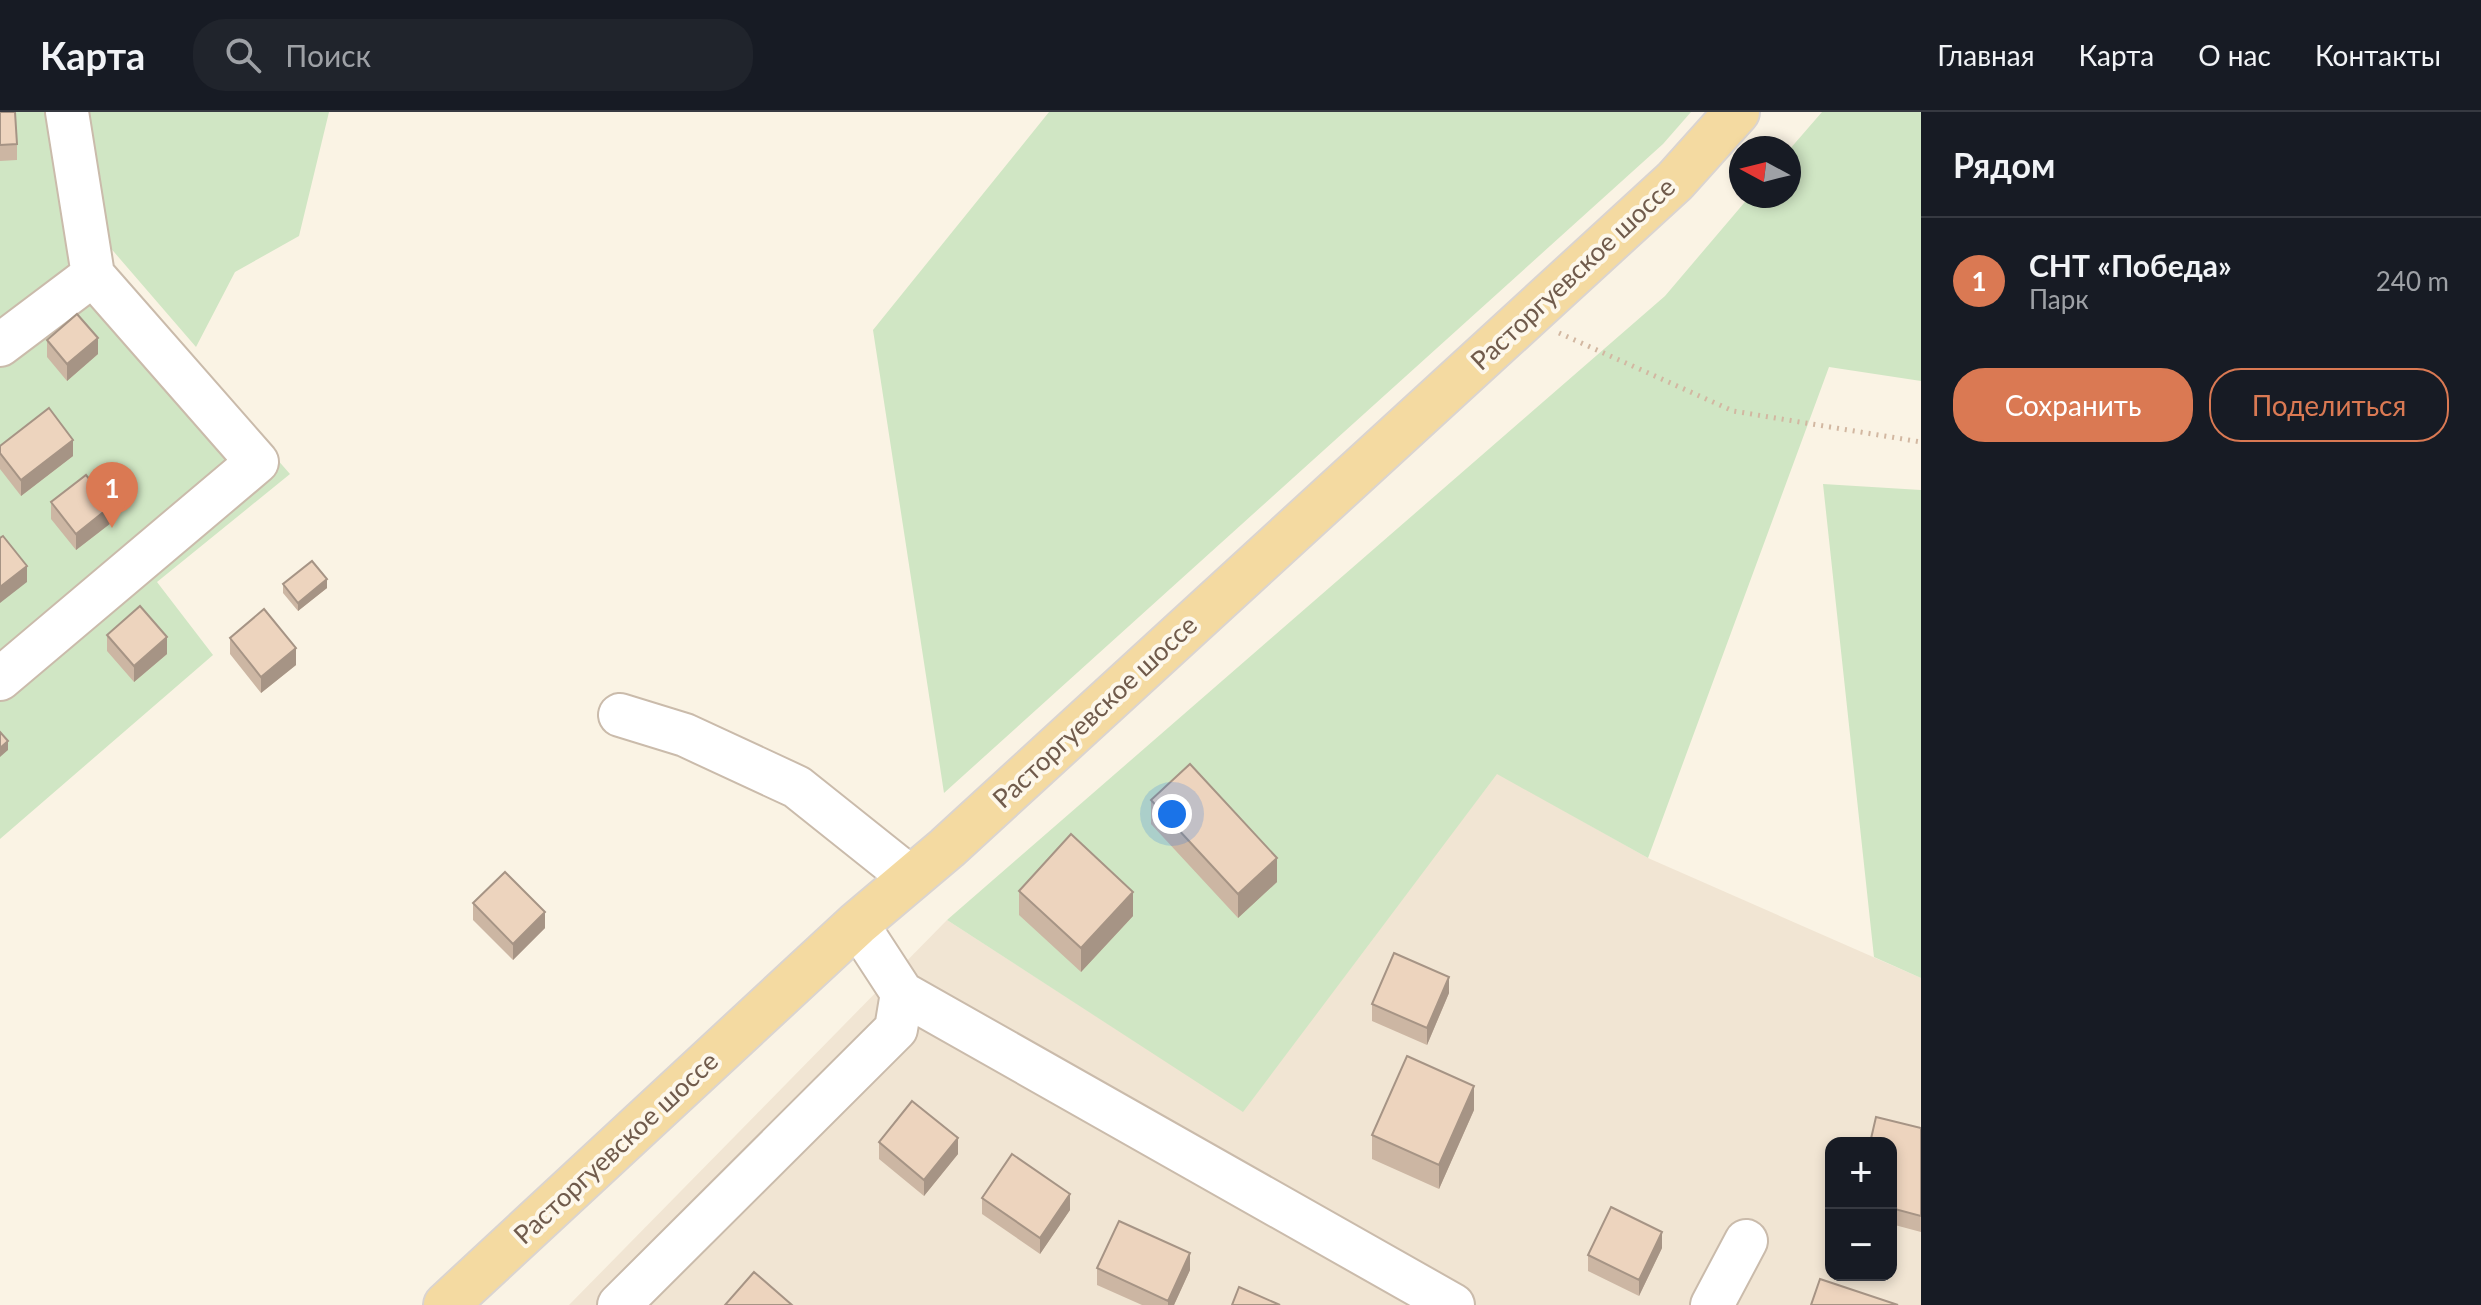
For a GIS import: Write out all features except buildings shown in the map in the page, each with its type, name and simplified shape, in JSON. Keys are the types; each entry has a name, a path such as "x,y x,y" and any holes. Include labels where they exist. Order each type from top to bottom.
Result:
{"main road":[{"name":"Расторгуевское шоссе","path":"446,1305 857,924 1675,181 1737,112"}],"street":[{"path":"0,679 257,462 93,275 67,112"},
{"path":"0,345 93,275"},
{"path":"620,715 685,735 797,787 911,878"},
{"path":"857,924 902,993 1453,1305"},
{"path":"619,1305 896,1029 902,993"},
{"path":"1712,1305 1746,1241"}],"path":[{"path":"1526,318 1733,411 1921,442"}],"shaded area":[{"path":"1497,773 1648,858 1921,978 1921,1305 569,1305 947,920 1243,1111"}],"green space":[{"path":"0,112 87,112 90,126 89,112 329,112 299,236 235,272 196,347 108,245 110,269 290,474 157,582 213,655 0,839"},
{"path":"1049,112 1691,112 1663,144 944,793 873,330"},
{"path":"1822,112 1921,112 1921,381 1829,367 1648,858 1497,774 1243,1112 947,920 1665,296 1740,208 1801,208 1801,136"},
{"path":"1823,484 1921,490 1921,978 1874,957"}],"place":[{"name":"СНТ «Победа»","path":"112,528"}]}
